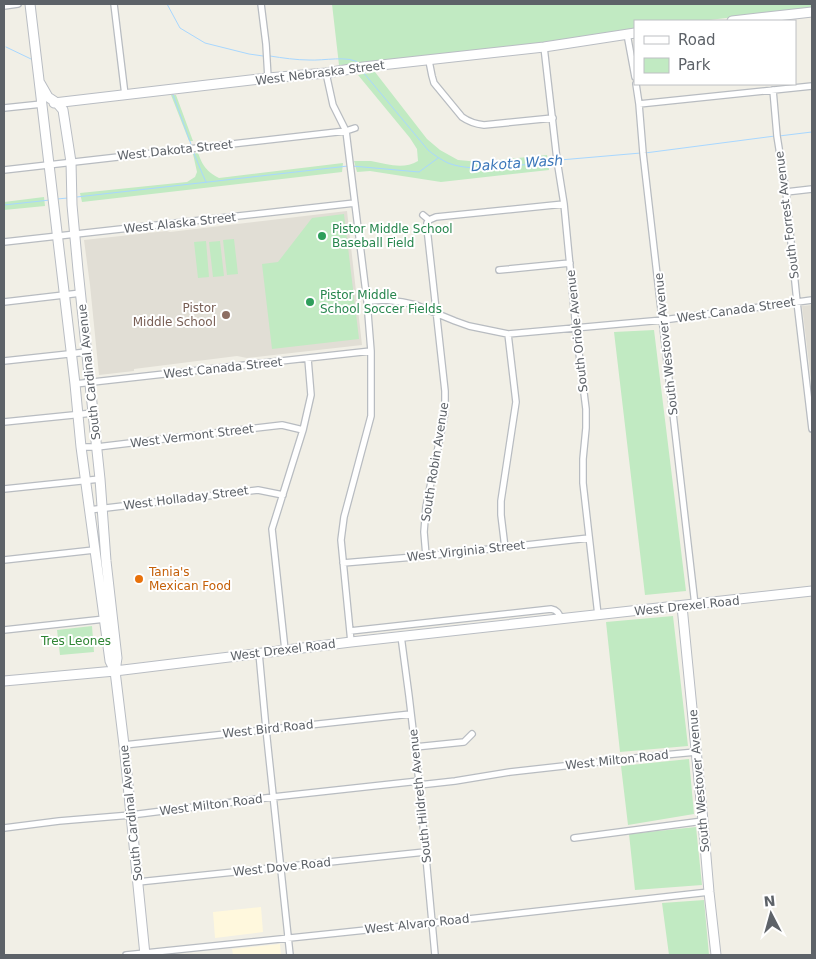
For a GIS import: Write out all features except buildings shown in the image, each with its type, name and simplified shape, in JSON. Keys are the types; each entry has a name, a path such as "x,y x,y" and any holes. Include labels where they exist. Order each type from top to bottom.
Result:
{"street":[{"path":"4,6 18,4"},
{"name":"South Cardinal Avenue","path":"30,4 85,480 110,661 115,671 124,745 145,954"},
{"path":"114,4 125,95"},
{"path":"261,4 268,78"},
{"path":"741,20 812,12"},
{"path":"631,34 634,67"},
{"name":"West Nebraska Street","path":"4,108 429,61 631,34"},
{"name":"South Oriole Avenue","path":"544,47 564,204 586,409 583,483 598,616"},
{"path":"429,61 434,83 462,117 468,121 484,125 553,118"},
{"path":"326,73 333,105 346,131 367,301 371,351 371,416 344,517 341,540 351,642"},
{"name":"South Cardinal Avenue","path":"40,83 48,98 57,103 63,110 71,162 72,205 97,447 106,561 118,658 115,671"},
{"name":"South Westover Avenue","path":"636,85 640,104 643,153 695,604"},
{"path":"640,104 812,86"},
{"name":"South Forrest Avenue","path":"773,90 812,429"},
{"name":"West Dakota Street","path":"4,170 346,131 355,128"},
{"path":"786,192 812,189"},
{"name":"West Alaska Street","path":"4,242 355,203"},
{"path":"423,215 429,220 436,217 564,204"},
{"name":"South Robin Avenue","path":"426,556 424,532 426,507 445,413 445,392 427,228 429,220"},
{"path":"499,270 570,263"},
{"path":"4,302 81,293"},
{"name":"West Canada Street","path":"367,301 394,300 416,305 469,326 508,334 663,320 812,300"},
{"path":"505,548 501,501 516,402 508,334"},
{"name":"West Canada Street","path":"75,384 371,351"},
{"path":"4,360 87,352"},
{"path":"285,650 272,529 303,430 311,395 308,358"},
{"path":"4,422 93,413"},
{"name":"West Vermont Street","path":"81,447 97,447 282,425 303,430"},
{"path":"4,489 100,479"},
{"name":"West Holladay Street","path":"89,510 258,490 283,495"},
{"name":"West Virginia Street","path":"343,563 589,538"},
{"path":"4,560 94,550"},
{"name":"West Drexel Road","path":"4,681 115,671 401,636 598,616 812,591"},
{"name":"South Westover Avenue","path":"682,606 716,955"},
{"name":"West Drexel Road","path":"350,631 551,609 556,610 561,619"},
{"path":"4,630 105,619"},
{"name":"South Hildreth Avenue","path":"401,636 419,783 435,955"},
{"path":"260,653 266,729 290,955"},
{"name":"West Bird Road","path":"124,745 411,714"},
{"path":"415,746 464,742 472,734"},
{"name":"West Milton Road","path":"4,828 131,815 273,797 455,781 510,772 696,752"},
{"path":"574,838 703,821"},
{"name":"West Dove Road","path":"138,882 425,852"},
{"name":"West Alvaro Road","path":"126,955 709,892"}],"shaded area":[{"name":"Pistor Middle School","path":"347,211 362,345 247,358 237,356 99,375 84,240"},
{"path":"812,305 812,388 802,306"},
{"path":"261,907 263,932 215,938 213,912"},
{"path":"280,944 281,955 233,955 232,949"}],"green space":[{"path":"332,4 812,4 812,8 710,20 634,20 634,30 597,37 370,64 339,65"},
{"path":"375,72 427,139 440,150 458,160 480,162 547,155 549,170 441,182 370,171 357,172 354,161 371,161 401,166 418,161 417,149 410,138 358,75"},
{"path":"171,95 176,95 193,141 189,141"},
{"path":"198,153 206,168 219,178 343,163 342,172 82,202 80,193 187,182 195,177 197,172 193,154"},
{"path":"44,197 45,206 4,210 4,202"},
{"name":"Pistor Middle School Soccer Fields","path":"344,214 359,339 272,349 262,264 278,262 312,218"},
{"path":"234,239 238,274 227,275 223,240"},
{"path":"206,241 209,277 198,278 194,242"},
{"path":"220,241 224,276 213,277 209,242"},
{"path":"654,330 686,591 645,595 614,332"},
{"path":"673,616 688,746 620,752 606,622"},
{"name":"Tres Leones","path":"92,626 94,652 60,655 57,630"},
{"path":"689,759 694,814 628,825 621,766"},
{"path":"696,827 702,885 635,890 629,834"},
{"path":"704,900 709,955 669,955 662,903"}],"waterway":[{"name":"Dakota Wash","path":"167,4 180,28 205,43 263,56"},
{"path":"6,47 31,59"},
{"name":"Dakota Wash","path":"270,56 304,60 349,59 359,63"},
{"name":"Dakota Wash","path":"363,71 428,150 448,163 472,168 486,168 554,161"},
{"path":"172,92 192,147"},
{"name":"Dakota Wash","path":"779,136 812,132"},
{"name":"Dakota Wash","path":"645,153 775,136"},
{"path":"193,151 206,182"},
{"name":"Dakota Wash","path":"560,160 641,153"},
{"path":"352,166 419,172 438,158"},
{"path":"77,197 348,166"},
{"path":"57,199 68,198"},
{"path":"4,205 50,200"}],"place":[{"name":"Pistor Middle School Baseball Field","path":"322,236"},
{"name":"Pistor Middle School Soccer Fields","path":"310,302"},
{"name":"Pistor Middle School","path":"226,315"},
{"name":"Tania's Mexican Food","path":"139,579"}]}
